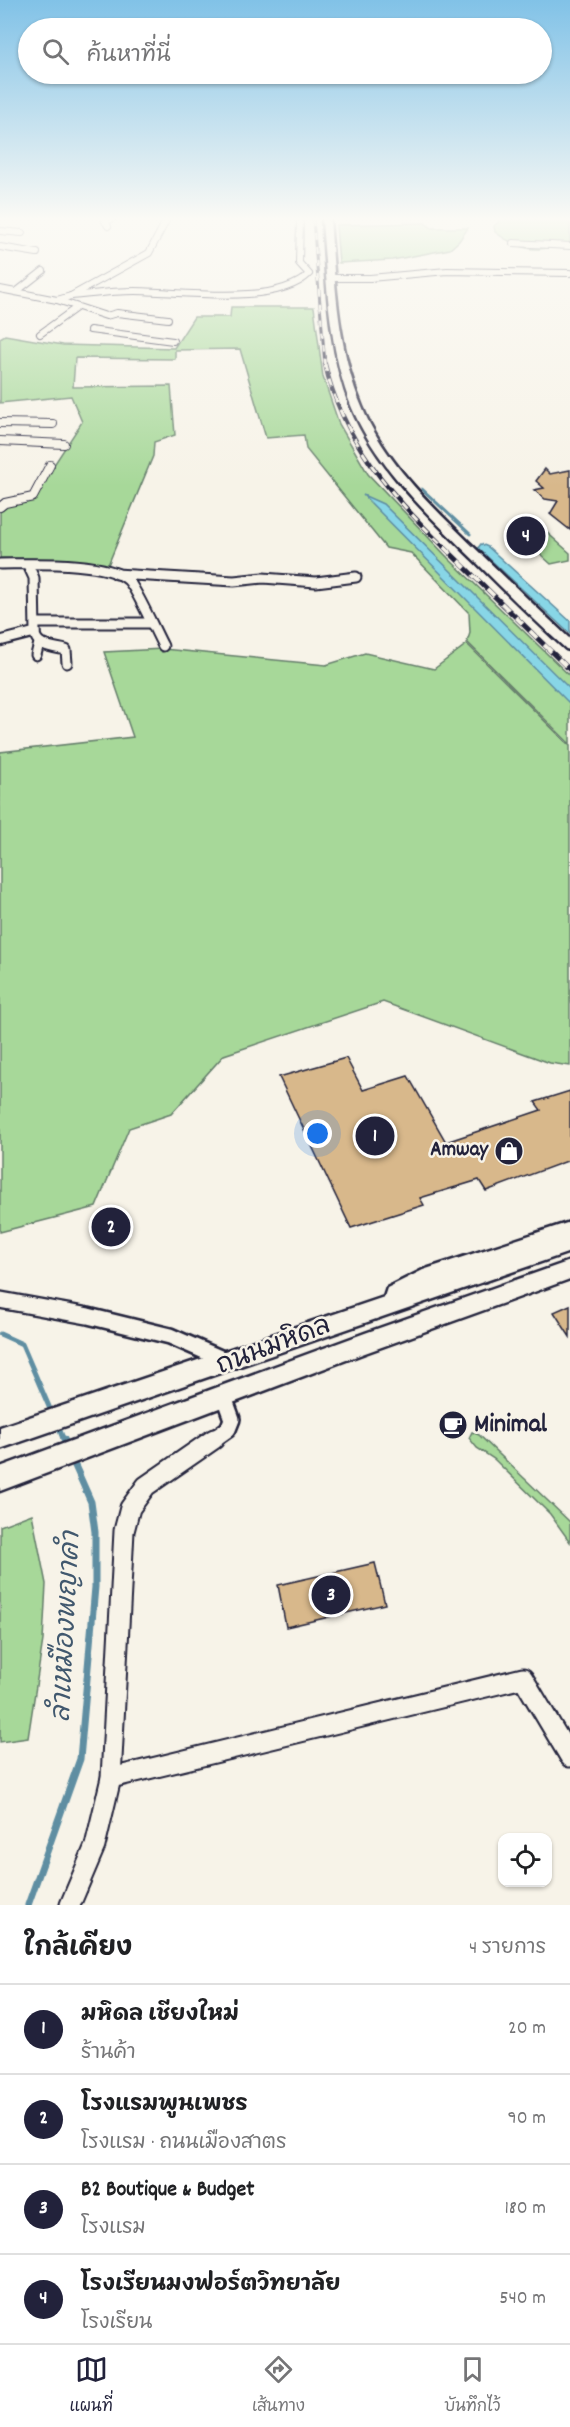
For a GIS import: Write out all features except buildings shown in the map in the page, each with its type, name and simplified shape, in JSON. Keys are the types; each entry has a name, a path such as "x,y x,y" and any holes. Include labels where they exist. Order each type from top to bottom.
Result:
{"main road":[{"path":"335,308 349,387 366,424 401,477 518,599 570,646"},
{"path":"353,1317 423,1279 570,1231"},
{"name":"ถนนมหิดล","path":"0,1438 570,1243"},
{"name":"ถนนมหิดล","path":"0,1479 365,1343 570,1270"},
{"path":"365,1343 438,1328 570,1281"}],"street":[{"path":"40,334 76,308 101,320"},
{"path":"160,326 168,319 117,314 101,320 90,330 173,341"},
{"path":"145,338 153,332"},
{"path":"0,423 53,424"},
{"path":"0,441 64,444"},
{"path":"2,504 33,497 50,465"},
{"path":"0,564 73,566 116,574 234,581 263,578 316,582 356,577"},
{"path":"28,565 34,578 36,628 34,638 39,643 66,650 67,663"},
{"path":"116,574 128,580 163,646"},
{"path":"0,641 36,628 151,623"},
{"path":"36,655 39,643"},
{"path":"0,1300 88,1316 170,1336 227,1361"},
{"path":"70,1905 94,1846 111,1778 124,1531 130,1508 146,1485 228,1429 232,1419 224,1397"},
{"path":"111,1778 523,1678 570,1757"}],"green space":[{"path":"231,308 314,308 323,377 339,424 368,474 449,559 570,676 570,744 467,642 470,633 469,613 411,553 386,548 306,449 304,435 266,438 240,349 175,350 175,359 75,358 73,387 171,386 175,435 154,442 153,456 108,565 0,558 0,512 9,504 31,500 82,422 71,396 0,403 0,338 5,335 63,345 174,348 194,317 230,317"},
{"path":"544,530 570,553 570,560 551,564 520,536"},
{"path":"467,644 570,746 570,1066 550,1063 383,1002 224,1055 171,1114 129,1128 96,1207 0,1232 0,752 133,737 104,652 163,649 326,665 365,653 434,669"},
{"path":"472,1432 479,1435 570,1522 570,1542 550,1514 494,1459 477,1448 469,1438"},
{"path":"32,1514 46,1584 43,1640 28,1738 0,1742 0,1526"}],"water":[{"path":"363,495 383,504 570,689 570,704"},
{"path":"481,544 488,547 570,621 570,634 478,548"}],"waterway":[{"path":"422,489 470,534"},
{"name":"ลำเหมืองพญาคำ","path":"0,1334 22,1344 53,1416"},
{"name":"ลำเหมืองพญาคำ","path":"57,1423 64,1441"},
{"name":"ลำเหมืองพญาคำ","path":"64,1439 68,1449"},
{"name":"ลำเหมืองพญาคำ","path":"28,1905 80,1759 95,1587 95,1532 91,1502 72,1459"}],"railway":[{"path":"320,308 325,365"},
{"path":"325,364 343,417 371,465 406,508 444,547"},
{"path":"444,547 570,670"}],"place":[{"name":"โรงเรียนมงฟอร์ตวิทยาลัย","path":"526,536"},
{"name":"มหิดล เชียงใหม่","path":"375,1136"},
{"name":"Amway","path":"509,1151"},
{"name":"โรงแรมพูนเพชร","path":"111,1227"},
{"name":"Minimal","path":"453,1425"},
{"name":"B2 Boutique & Budget","path":"331,1595"}]}
